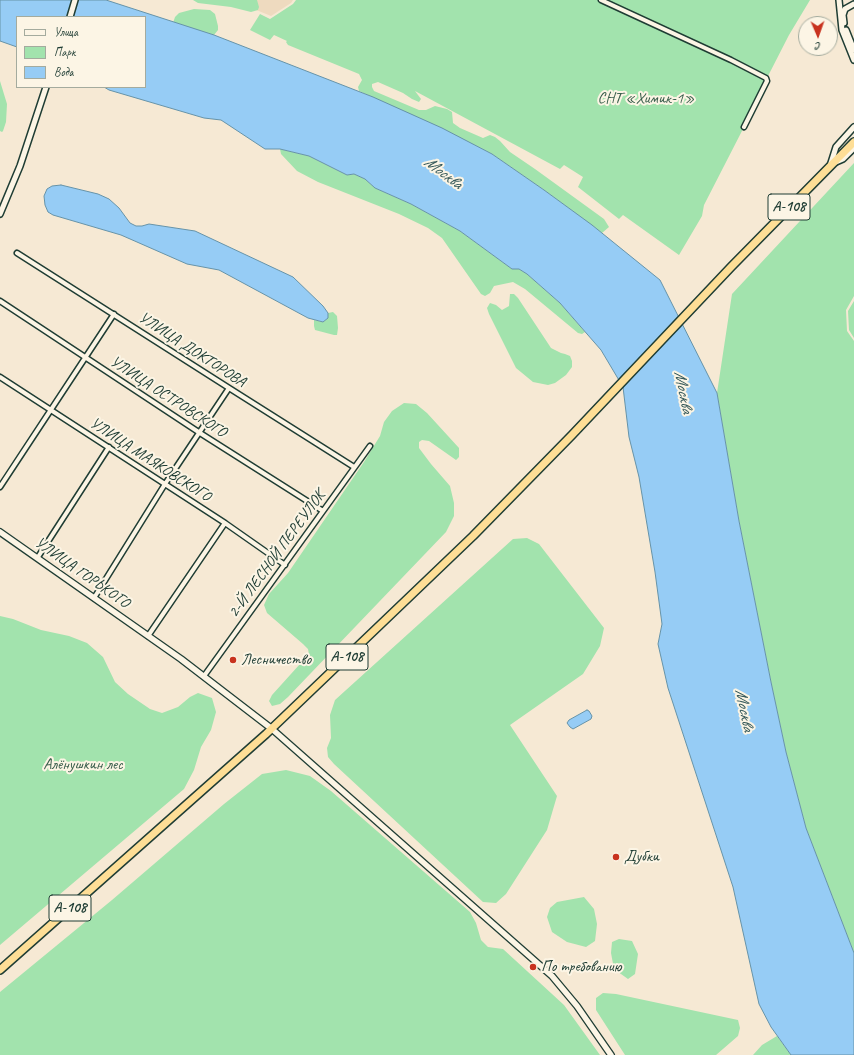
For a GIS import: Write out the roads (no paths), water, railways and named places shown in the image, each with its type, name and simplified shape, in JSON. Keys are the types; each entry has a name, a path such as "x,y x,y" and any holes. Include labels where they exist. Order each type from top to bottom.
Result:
{"highway":[{"name":"А-108","path":"840,155 854,136"},
{"name":"А-108","path":"0,970 272,729 473,536 572,435 731,267 854,142"}],"main road":[{"name":"УЛИЦА ГОРЬКОГО","path":"0,532 38,557 204,676 272,729 552,976 577,1006 611,1055"}],"street":[{"path":"70,16 75,0"},
{"path":"601,0 731,60 766,78 767,81 744,126"},
{"path":"838,0 842,30 854,60"},
{"path":"854,4 845,9 843,15 845,28 854,50"},
{"path":"0,214 11,190 25,152 46,88"},
{"path":"830,166 836,147 854,127"},
{"path":"830,166 843,159 854,148"},
{"name":"УЛИЦА ДОКТОРОВА","path":"17,253 354,467"},
{"name":"УЛИЦА ОСТРОВСКОГО","path":"0,301 200,433 323,511"},
{"path":"0,487 114,314"},
{"name":"УЛИЦА МАЯКОВСКОГО","path":"0,377 109,447 285,565"},
{"path":"94,598 165,484 229,388"},
{"name":"2-Й ЛЕСНОЙ ПЕРЕУЛОК","path":"204,676 370,446"},
{"path":"38,557 109,447"},
{"path":"148,636 225,524"}],"water":[{"name":"Москва","path":"0,0 106,0 214,35 373,97 442,128 492,154 592,225 660,280 717,393 739,521 786,752 806,828 854,953 854,1055 791,1055 771,1027 759,1004 733,887 668,688 658,644 662,624 655,572 639,477 629,437 623,387 601,350 560,303 527,274 519,269 512,269 460,231 411,204 375,188 365,179 354,174 347,175 309,156 280,149 265,149 221,120 204,118 106,88 146,88 146,16 16,16 16,47 0,41"},
{"path":"61,185 98,194 109,199 119,208 130,223 136,226 149,224 195,231 293,277 323,306 328,313 328,318 323,322 308,318 219,270 187,264 121,235 53,215 48,212 45,205 44,196 47,189 52,186"},
{"path":"587,710 592,716 591,719 573,729 570,727 567,723 569,720"}],"place":[{"name":"Лесничество","path":"233,660"},
{"name":"Дубки","path":"616,857"},
{"name":"По требованию","path":"533,967"}],"park label":[{"name":"СНТ «Химик-1»","path":"646,99"},
{"name":"Алёнушкин лес","path":"83,765"}]}
